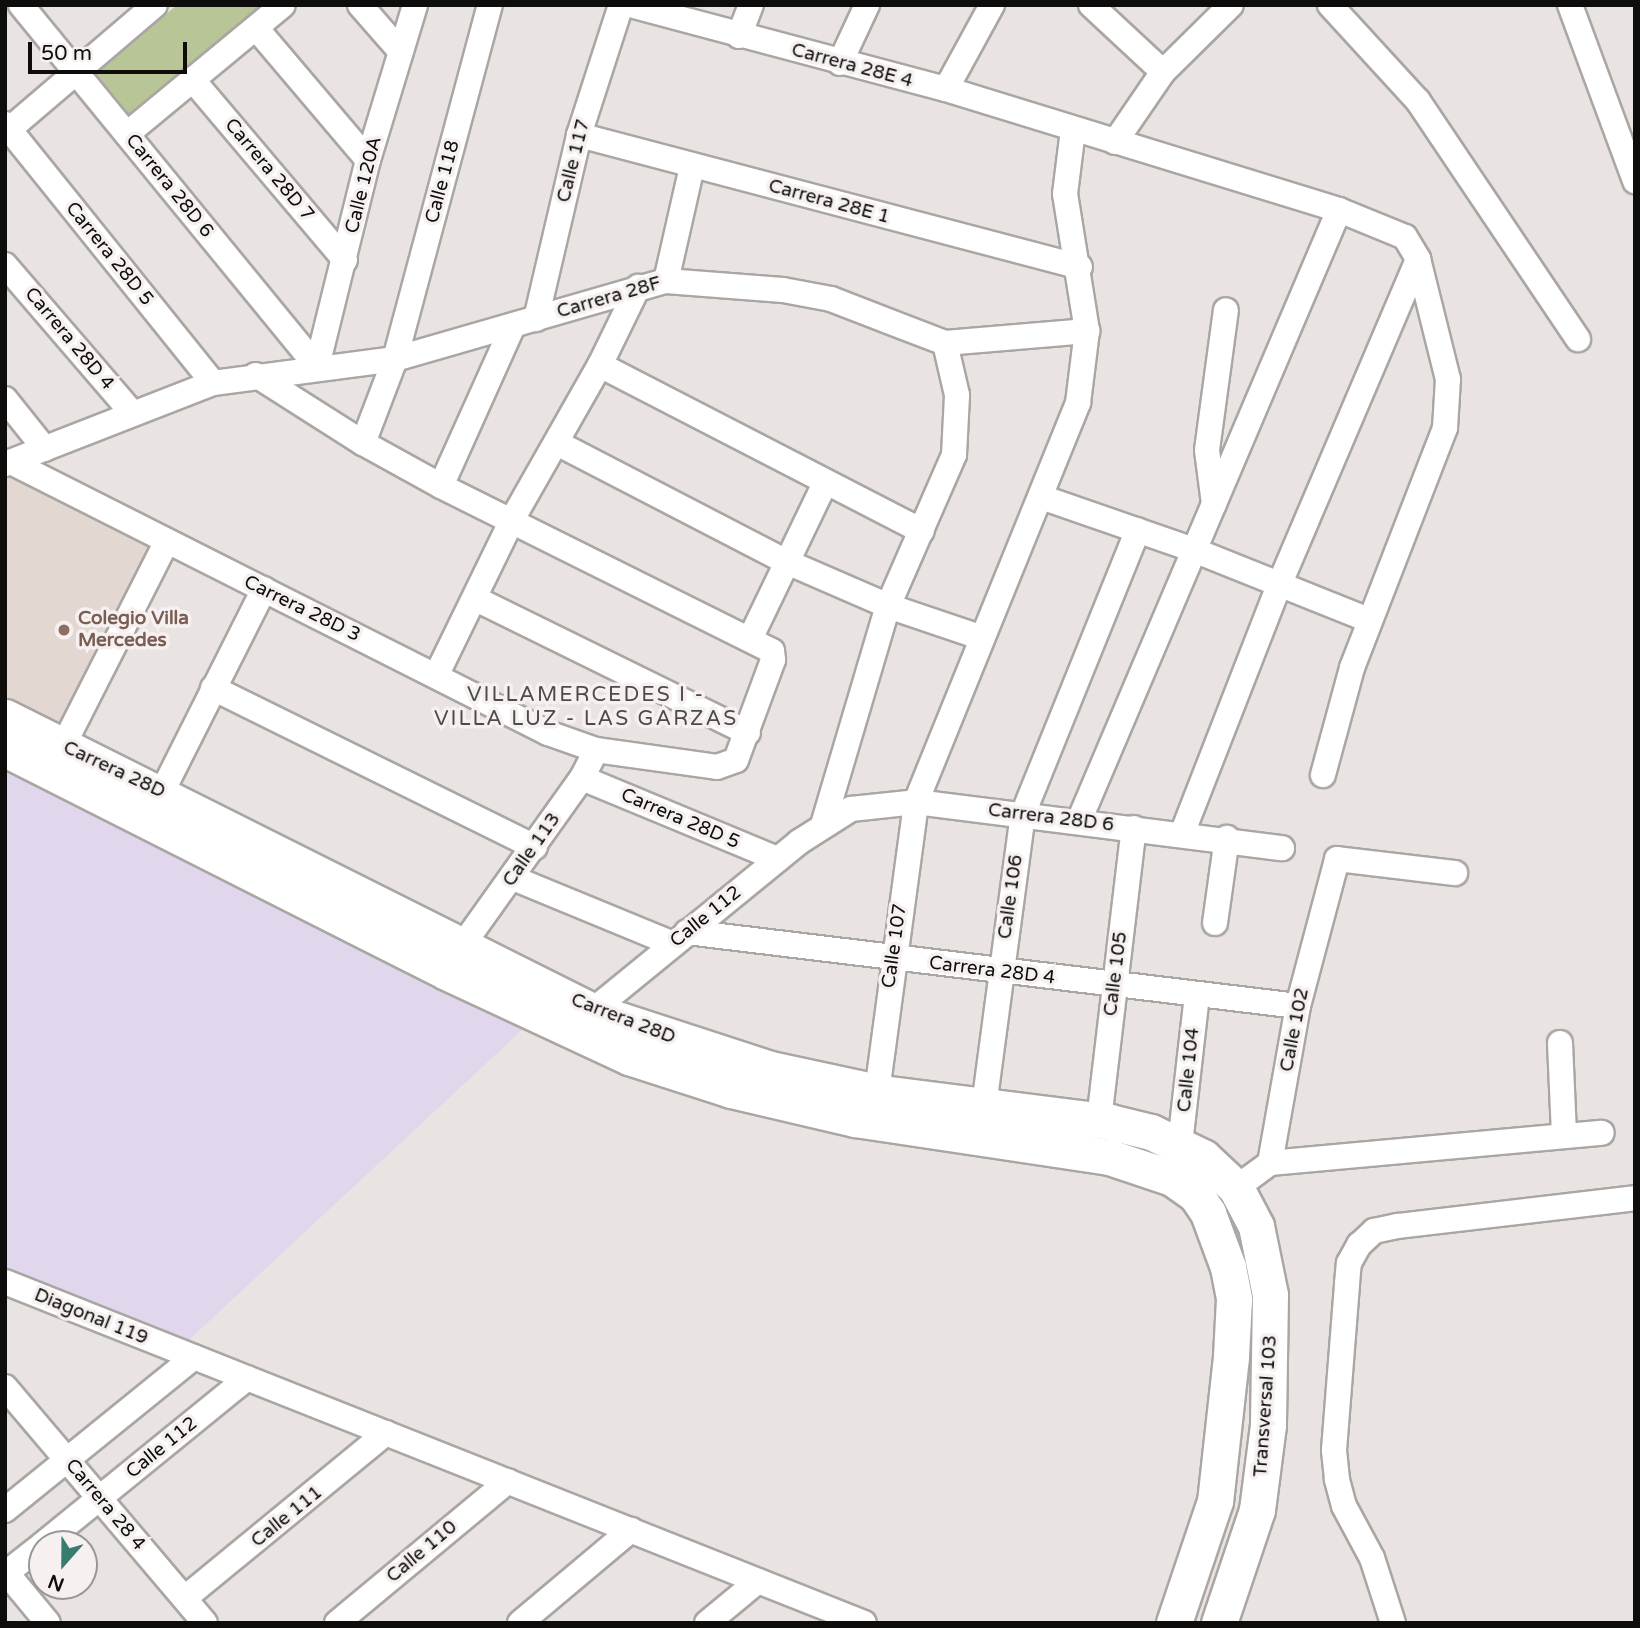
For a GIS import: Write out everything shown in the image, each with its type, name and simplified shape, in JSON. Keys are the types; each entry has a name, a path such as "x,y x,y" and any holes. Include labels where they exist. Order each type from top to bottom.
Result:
{"street":[{"name":"Carrera 28D 6","path":"21,5 317,366"},
{"path":"127,134 283,5"},
{"path":"359,5 401,52"},
{"name":"Calle 120A","path":"317,366 368,160 415,5"},
{"name":"Calle 118","path":"363,443 395,359 491,5"},
{"name":"Calle 117","path":"441,486 525,323 579,135 621,5"},
{"name":"Carrera 28E 4","path":"630,5 840,64 946,89 1339,210 1405,237 1418,259"},
{"path":"739,36 751,5"},
{"path":"840,64 867,5"},
{"path":"946,89 992,5"},
{"path":"1091,5 1163,72"},
{"path":"1115,142 1163,72 1231,5"},
{"path":"1330,5 1418,101 1578,339"},
{"path":"1570,5 1635,181"},
{"path":"7,129 76,72 143,9"},
{"path":"256,28 368,160"},
{"name":"Carrera 28D 7","path":"192,79 345,260"},
{"name":"Carrera 28D 5","path":"7,129 213,383"},
{"name":"Calle 107","path":"877,1092 916,802 980,637 1041,497 1078,403 1087,331 1080,267 1065,194 1073,130"},
{"name":"Carrera 28E 1","path":"579,135 692,167 1080,267"},
{"path":"666,281 692,167"},
{"path":"1079,821 1339,210"},
{"path":"1182,834 1280,583 1418,259"},
{"path":"1323,775 1336,719 1369,620 1445,428 1448,379 1418,259"},
{"name":"Carrera 28D 4","path":"5,265 133,414"},
{"name":"Carrera 28F","path":"213,383 317,366 395,359 666,281 783,290 831,299 945,343 1087,331"},
{"path":"436,676 476,600 513,518 600,365 638,287"},
{"path":"1214,504 1207,450 1226,310"},
{"path":"823,825 888,606 944,486 958,425 957,395 945,343"},
{"path":"600,365 824,485 922,531"},
{"path":"256,375 363,443 441,486 513,518 750,639 774,655 736,760 718,767 596,750"},
{"path":"8,463 213,383"},
{"path":"5,398 45,449"},
{"path":"557,443 788,562 888,606 980,637"},
{"name":"Carrera 28D 3","path":"8,463 548,733 596,750"},
{"path":"750,639 824,485"},
{"path":"1041,497 1194,550 1369,620"},
{"name":"Calle 106","path":"984,1106 1023,814 1138,530"},
{"path":"63,746 166,543"},
{"path":"162,792 264,589"},
{"path":"476,600 748,733"},
{"path":"213,688 535,847"},
{"name":"Carrera 28D","path":"5,717 162,792 592,1011 748,1062 877,1092 1099,1120 1151,1132 1203,1157 1236,1188"},
{"name":"Carrera 28D","path":"5,749 446,972 629,1057 731,1090 855,1119 937,1135 1075,1151 1142,1166 1196,1195 1208,1213"},
{"name":"Calle 113","path":"462,946 535,847 582,778 596,750"},
{"name":"Carrera 28D 5","path":"582,778 778,859"},
{"name":"Carrera 28D 6","path":"823,825 851,808 916,802 1227,838 1282,848"},
{"name":"Calle 112","path":"592,1011 823,825"},
{"name":"Calle 105","path":"1099,1120 1134,828"},
{"path":"1215,923 1227,838"},
{"name":"Calle 102","path":"1269,1163 1298,1006 1337,859 1455,873"},
{"name":"Carrera 28D 4","path":"513,878 680,938 893,959 1298,1006"},
{"name":"Calle 104","path":"1180,1144 1197,995"},
{"path":"1560,1043 1564,1135"},
{"path":"1236,1188 1269,1163 1602,1133"},
{"name":"Transversal 103","path":"1219,1623 1257,1510 1272,1359 1264,1254 1256,1226 1236,1188"},
{"path":"1393,1623 1373,1558 1345,1506 1336,1479 1335,1426 1349,1263 1359,1245 1374,1231 1398,1226 1635,1198"},
{"name":"Transversal 103","path":"1174,1623 1215,1501 1226,1420 1234,1299 1228,1267 1208,1213"},
{"name":"Diagonal 119","path":"5,1282 864,1623"},
{"path":"5,1510 67,1460 185,1354"},
{"name":"Calle 112","path":"62,1530 247,1378"},
{"name":"Carrera 28 4","path":"5,1387 205,1623"},
{"name":"Calle 111","path":"185,1598 386,1433"},
{"name":"Calle 110","path":"337,1623 508,1481"},
{"path":"520,1623 631,1530"},
{"name":"Calle 112","path":"6,1573 28,1556"},
{"path":"6,1573 48,1623"},
{"path":"707,1623 758,1581"}],"shaded area":[{"name":"Colegio Villa Mercedes","path":"5,464 166,543 63,746 5,717"},
{"path":"5,749 537,1016 177,1351 5,1282"}],"green space":[{"path":"177,5 276,5 122,132 91,77"}],"place":[{"name":"Colegio Villa Mercedes","path":"64,630"}],"district":[{"name":"VILLAMERCEDES I - VILLA LUZ - LAS GARZAS","path":"586,707"}]}
